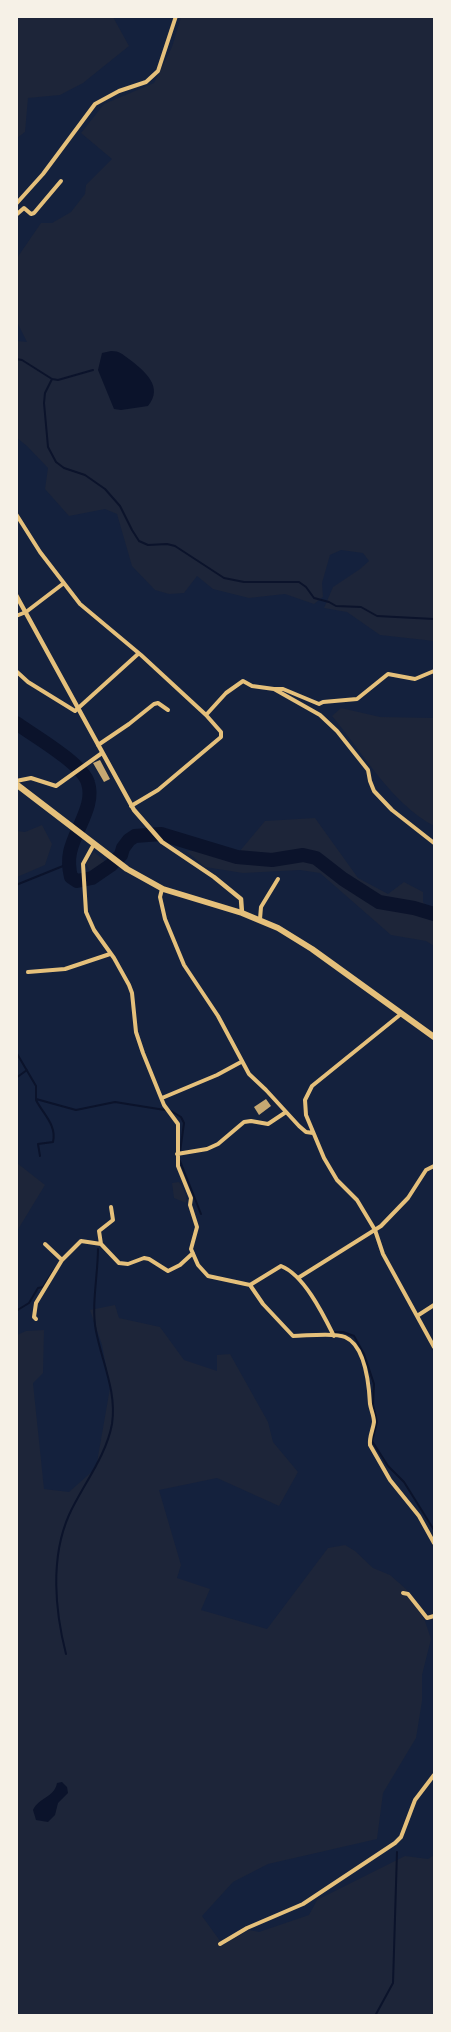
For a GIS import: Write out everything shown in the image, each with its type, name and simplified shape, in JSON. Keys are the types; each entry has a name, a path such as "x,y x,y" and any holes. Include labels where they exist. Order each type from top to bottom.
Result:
{"highway":[{"path":"16,782 127,869 163,889 260,919 312,949 435,1037"}],"street":[{"path":"16,204 43,174 96,104 119,91 146,82 153,76 162,60 176,16"},
{"path":"16,215 24,208 31,214 34,213 61,181"},
{"path":"16,514 40,552 80,604 206,715 221,732 221,737 158,790 131,806"},
{"path":"16,616 26,612 64,584"},
{"path":"16,595 131,806 162,842 214,877 241,899 242,913"},
{"path":"16,671 28,682 75,711 138,654"},
{"path":"206,715 226,693 240,682 283,689 319,704 357,699 388,674 414,679 435,672"},
{"path":"274,689 309,708 328,722 368,770 374,790 386,804 435,843"},
{"path":"98,745 154,704 158,703 168,710"},
{"path":"16,782 31,778 56,786 102,753"},
{"path":"94,844 83,864 86,912 94,930 114,958 132,993 136,1032 165,1106 178,1124 178,1166 191,1198 190,1205 197,1227 191,1248 204,1273 208,1276 251,1285 281,1266 298,1278 321,1310 334,1335"},
{"path":"260,919 261,907 270,886 278,879"},
{"path":"163,889 160,897 165,919 179,955 233,1043 241,1062 249,1074 306,1132 313,1133"},
{"path":"28,972 65,969 110,954"},
{"path":"401,1014 309,1089 305,1109 331,1172 357,1200 375,1230 383,1254 435,1347"},
{"path":"162,1098 217,1075 241,1062"},
{"path":"177,1154 207,1149 218,1144 244,1122 268,1124 286,1112"},
{"path":"298,1278 381,1226 408,1198 426,1170 435,1166"},
{"path":"101,1244 99,1231 113,1220 111,1207"},
{"path":"34,1317 36,1303 62,1260 81,1240 101,1244 119,1263 128,1264 144,1258 168,1271 180,1265 193,1252"},
{"path":"45,1244 62,1260"},
{"path":"251,1285 263,1304 293,1336 334,1335 345,1337 353,1343 369,1377 374,1422 369,1439 370,1445 390,1480 419,1516 435,1543"},
{"path":"417,1316 435,1305"},
{"path":"403,1593 408,1594 427,1618 435,1616"},
{"path":"220,1944 247,1928 303,1904 395,1843 401,1837 415,1800 435,1775"}],"shaded area":[{"path":"17,16 113,17 129,46 83,83 60,95 28,98 25,132 17,138"},
{"path":"181,17 434,17 434,641 380,635 347,612 324,608 333,587 369,561 363,553 341,550 330,555 322,583 323,597 314,604 285,594 249,598 213,589 197,576 184,593 169,594 155,590 132,566 117,514 105,509 69,516 45,489 48,468 17,438 17,341 27,342 17,322 17,258 41,223 52,223 71,212 85,194 86,185 112,159 81,133 104,104 154,83 172,47"},
{"path":"119,352 146,374 154,392 148,406 114,409 98,370 102,353"},
{"path":"341,708 380,717 434,718 434,826 404,804 378,776 332,716"},
{"path":"315,818 358,878 388,894 404,882 423,892 423,902 434,913 434,946 426,941 391,935 320,873 300,870 243,873 205,867 186,851 200,851 215,855 239,852 265,821"},
{"path":"42,825 52,844 45,865 17,877 17,831 25,832"},
{"path":"94,852 106,862 100,869 91,873 86,864"},
{"path":"16,1163 45,1185 17,1231"},
{"path":"179,1182 186,1195 186,1203 174,1198 172,1183"},
{"path":"115,1305 119,1318 160,1327 184,1360 217,1371 217,1355 230,1354 268,1422 273,1442 298,1472 279,1506 217,1478 159,1490 181,1565 177,1578 210,1589 201,1610 267,1629 328,1548 345,1545 373,1568 390,1575 406,1589 425,1621 431,1639 422,1675 422,1701 416,1738 383,1793 377,1839 268,1864 233,1882 202,1916 223,1945 249,1930 259,1932 309,1915 317,1900 405,1856 428,1859 434,1855 434,2015 17,2016 17,1335 26,1331 44,1330 43,1373 33,1383 44,1489 69,1492 96,1468 110,1388 102,1345 90,1310"},
{"path":"62,1782 67,1787 68,1793 58,1803 55,1815 48,1822 36,1820 33,1810 39,1802 53,1792 57,1783"}],"building":[{"path":"100,760 110,779 104,782 93,763"},
{"path":"266,1099 271,1106 259,1115 254,1107"}],"waterway":[{"path":"16,359 58,380 93,370"},
{"path":"52,379 45,393 44,403 48,447 56,462 64,468 85,475 105,489 120,506 139,541 148,545 175,546 224,578 244,582 299,582 314,598 336,606 361,607 377,616 434,619"},
{"path":"16,723 68,759 84,775 88,783 90,794 88,806 69,857 71,877 77,881 92,878 111,865 121,855 129,840 135,836 161,834 237,857 272,860 303,855 316,858 379,902 434,914"},
{"path":"16,885 68,864"},
{"path":"16,1052 36,1086 36,1099 76,1110 115,1102 171,1111 181,1117 184,1123 180,1152"},
{"path":"16,1078 27,1070"},
{"path":"36,1100 51,1125 54,1136 53,1142 38,1144 40,1156"},
{"path":"180,1161 201,1214"},
{"path":"66,1654 57,1602 59,1549 74,1504 105,1448 113,1412 111,1389 95,1322 94,1301 98,1249"},
{"path":"16,1311 29,1303 38,1288 43,1287 54,1270"},
{"path":"334,1332 354,1336 364,1354 374,1384 373,1405 377,1422 372,1441 388,1466 404,1482 434,1530"},
{"path":"375,2016 393,1983 397,1852"}]}
